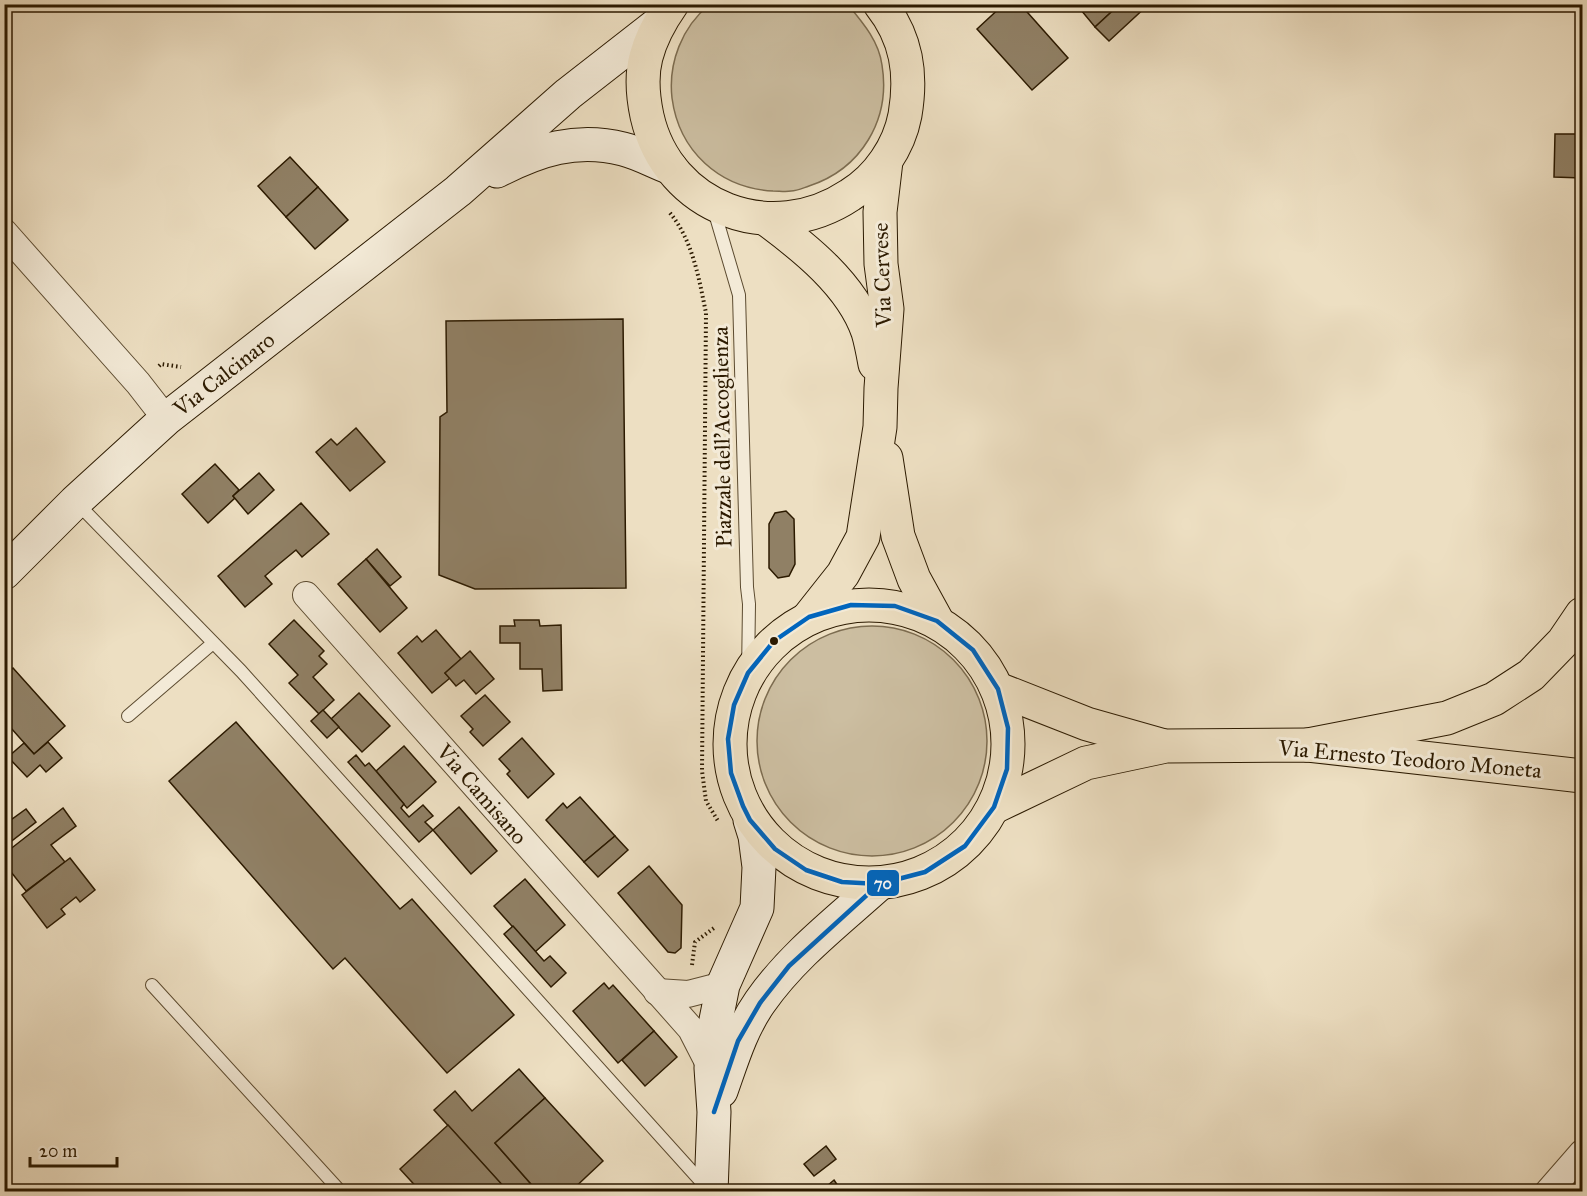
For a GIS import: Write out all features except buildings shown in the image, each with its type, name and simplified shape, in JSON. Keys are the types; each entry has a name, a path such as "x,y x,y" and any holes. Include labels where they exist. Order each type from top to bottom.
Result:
{"main road":[{"path":"665,14 646,59 643,97 652,135 671,168 690,188 712,203 738,214 766,219 801,217 834,206 863,187 886,161 903,128 909,91 906,54 892,19 880,4"},
{"name":"Via Calcinaro","path":"4,573 75,502 166,419 458,191 568,94 665,14"},
{"name":"Via Calcinaro","path":"458,191 528,155 576,144 622,149 671,168"},
{"name":"Via Cervese","path":"809,617 843,574 864,537 880,427 887,309 881,264 880,212 886,161"},
{"name":"Via Cervese","path":"766,219 806,249 832,276 851,301 867,331 881,388"},
{"name":"Via Cervese","path":"880,427 898,536 914,579 937,621"},
{"path":"851,605 895,606 937,621 973,650 998,689 1008,728 1007,769 994,807 965,846 925,872 879,884 842,882 806,870 735,821 742,806 731,773 729,739 734,705 748,673 774,640 809,617 851,605"},
{"path":"1308,745 1447,718 1494,699 1532,675 1563,642 1582,615"},
{"name":"Via Ernesto Teodoro Moneta","path":"998,689 1086,724 1166,746"},
{"name":"Via Ernesto Teodoro Moneta","path":"994,807 1086,763 1166,746 1308,745 1582,776"},
{"path":"710,1191 714,1112 711,1068 713,1035 723,985 757,908 759,867 755,836 735,821"},
{"path":"714,1112 738,1041 759,1003 789,966 879,884"}],"street":[{"path":"4,232 138,383 166,419"},
{"name":"Via Camisano","path":"306,595 691,1029 711,1068"},
{"path":"657,992 688,994 723,985"},
{"path":"1548,1191 1582,1153"}],"lane":[{"name":"Piazzale dell'Accoglienza","path":"712,203 739,295 749,603 748,673"},
{"path":"75,502 241,671 710,1191"},
{"path":"128,716 213,643"},
{"path":"152,985 341,1191"}],"path":[{"path":"667,210 681,227 696,268 706,313 702,771 706,801 735,821"},
{"path":"688,994 696,942 721,923"}],"shaded area":[{"path":"709,5 849,6 855,13 878,49 884,85 877,123 857,155 844,168 800,189 773,191 735,183 705,163 693,150 676,117 672,98 672,72 684,35 699,14"},
{"path":"872,626 894,628 916,635 936,645 961,668 968,677 982,708 987,741 985,763 978,785 968,805 945,830 936,837 905,851 872,856 850,854 828,847 808,837 783,814 776,805 762,774 757,741 759,719 766,697 776,677 799,652 808,645 839,631"}],"transit line":[{"name":"70","path":"714,1112 738,1041 760,1003 789,966 879,884 925,872 965,846 994,807 1007,769 1008,728 998,689 973,650 937,621 895,606 851,605 809,617 774,641 748,673 734,705 728,739 731,773 750,820 775,849 806,870 842,882 879,884"}]}
